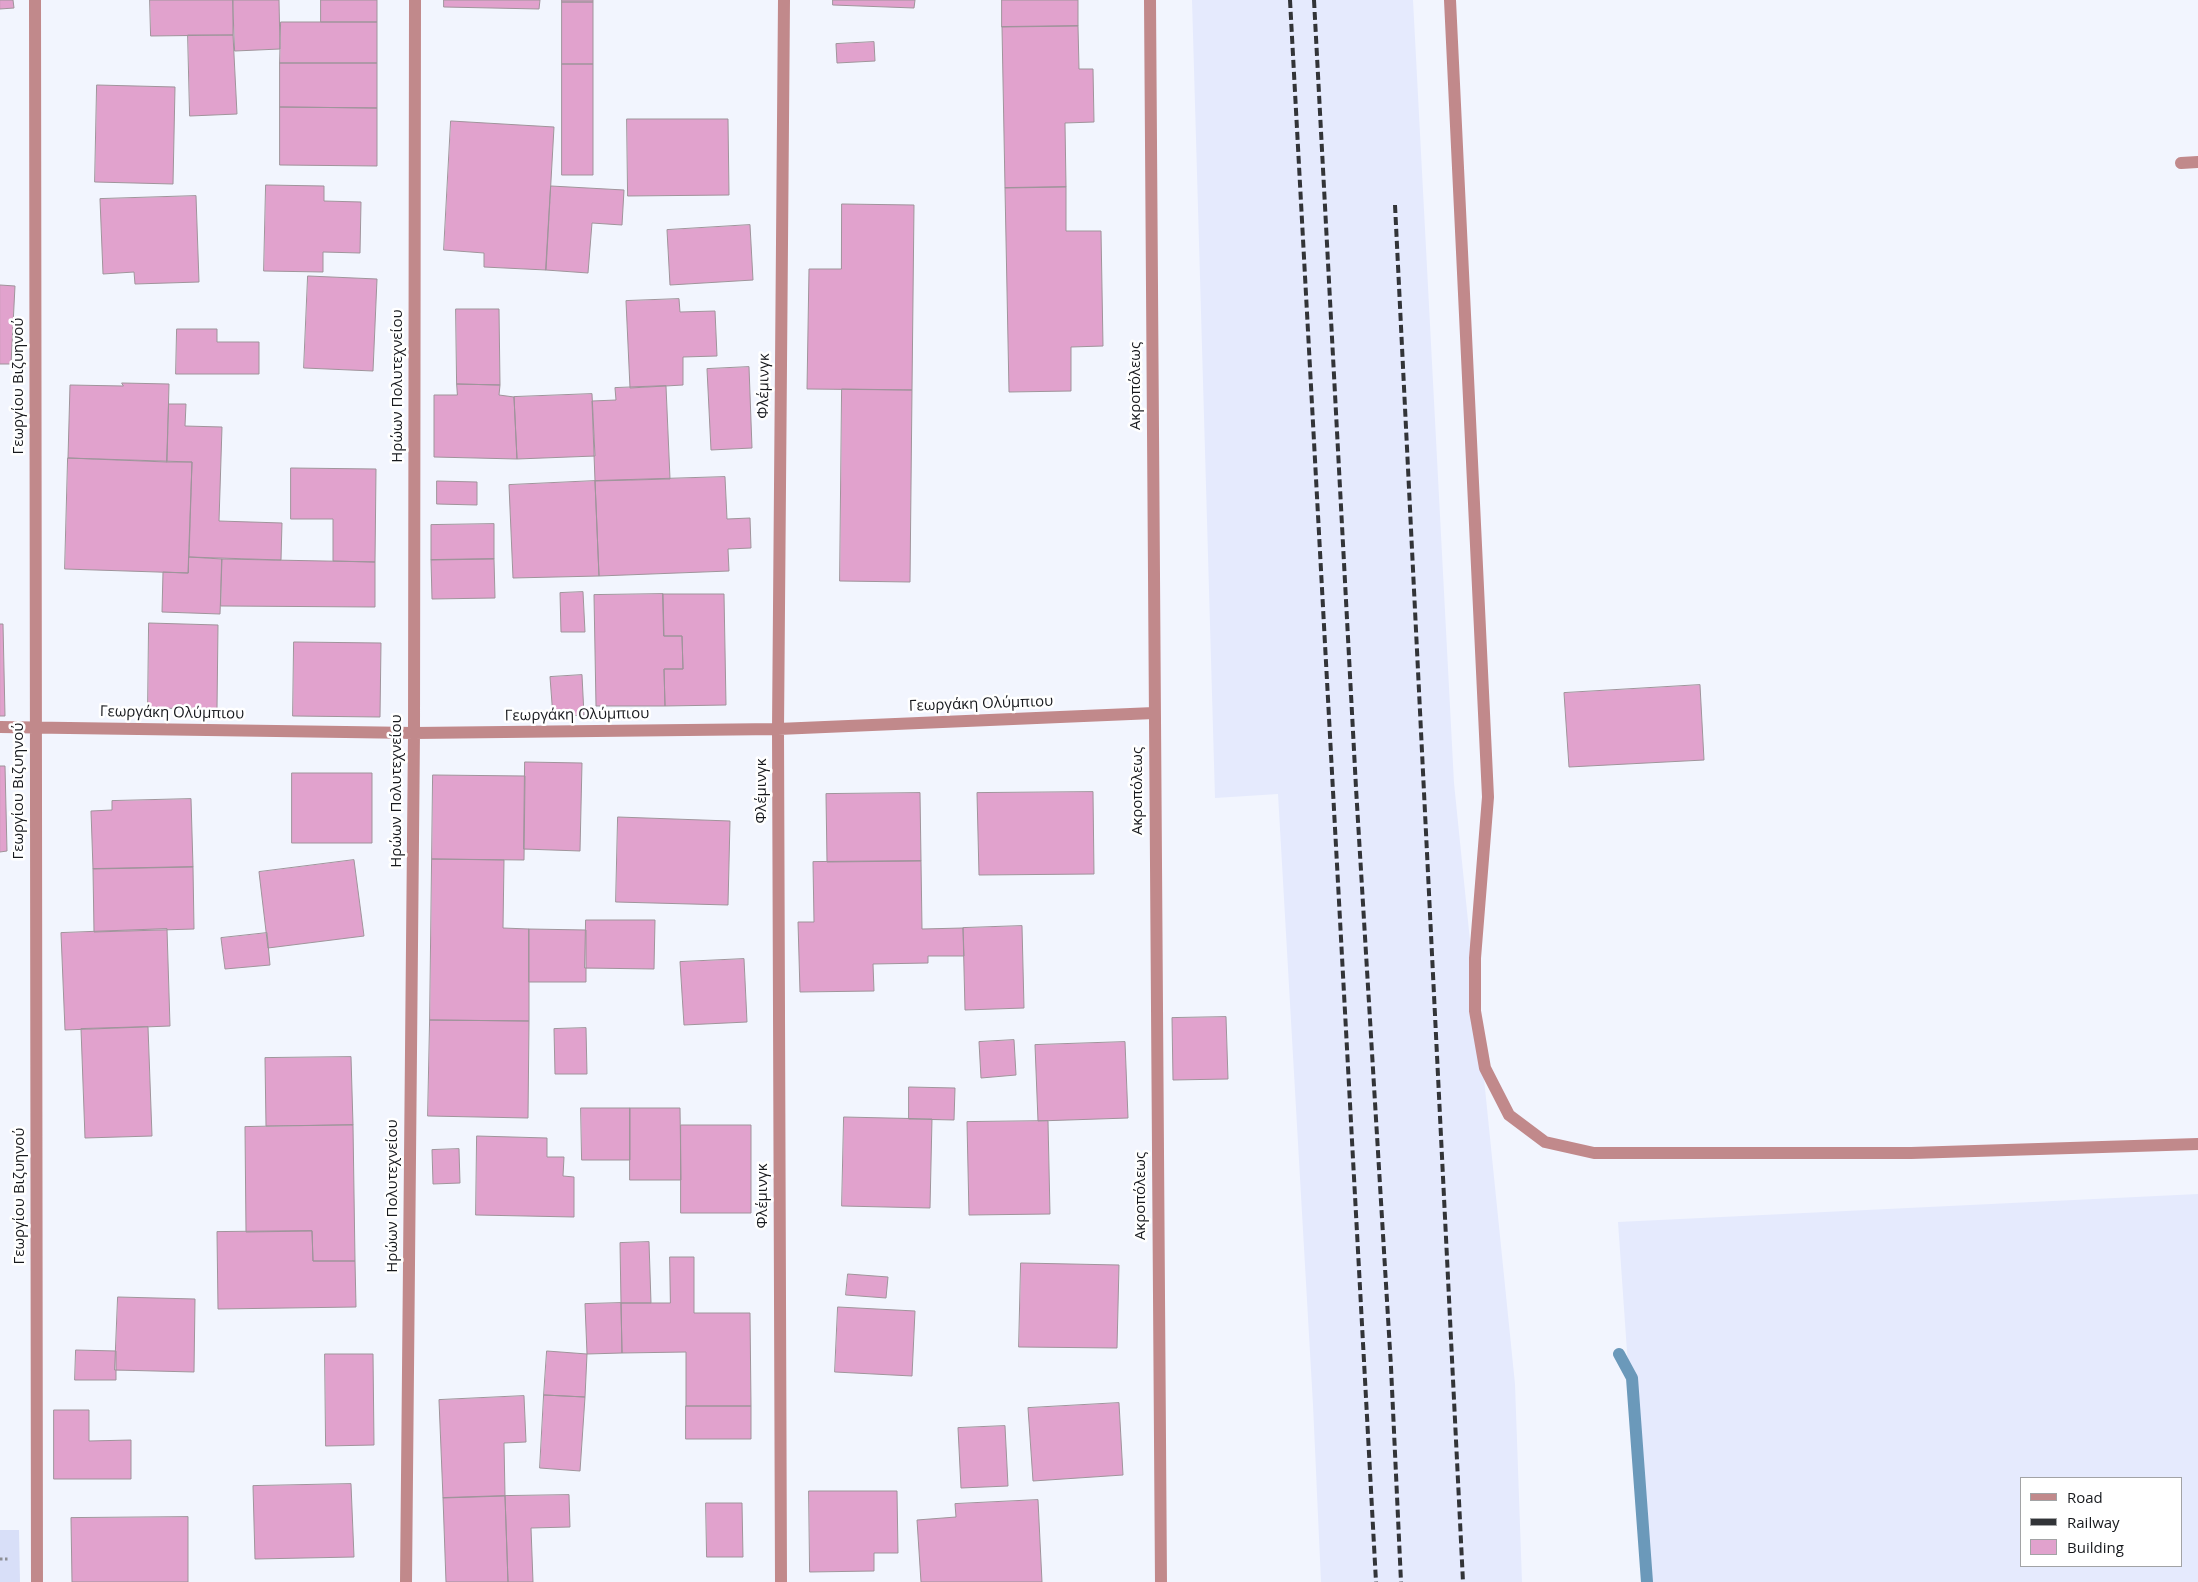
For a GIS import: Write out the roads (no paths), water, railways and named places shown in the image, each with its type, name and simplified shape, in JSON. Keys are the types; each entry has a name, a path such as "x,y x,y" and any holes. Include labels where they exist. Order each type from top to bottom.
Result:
{"street":[{"name":"Γεωργίου Βιζυηνού","path":"35,0 36,1582"},
{"name":"Ηρώων Πολυτεχνείου","path":"406,1582 414,733 415,0"},
{"name":"Φλέμινγκ","path":"781,1582 778,729 784,0"},
{"name":"Ακροπόλεως","path":"1150,0 1161,1582"},
{"path":"1450,0 1488,797 1475,958 1475,1011 1485,1068 1509,1115 1545,1142 1594,1153 1911,1153 2198,1144"},
{"path":"2181,163 2198,162"},
{"name":"Γεωργάκη Ολύμπιου","path":"0,728 414,733 778,729 1154,713"}],"waterway":[{"path":"1619,1354 1632,1378 1647,1582"}],"railway":[{"path":"1290,0 1376,1582"},
{"path":"1314,0 1356,788 1391,1367 1401,1582"},
{"path":"1395,205 1463,1582"}]}
